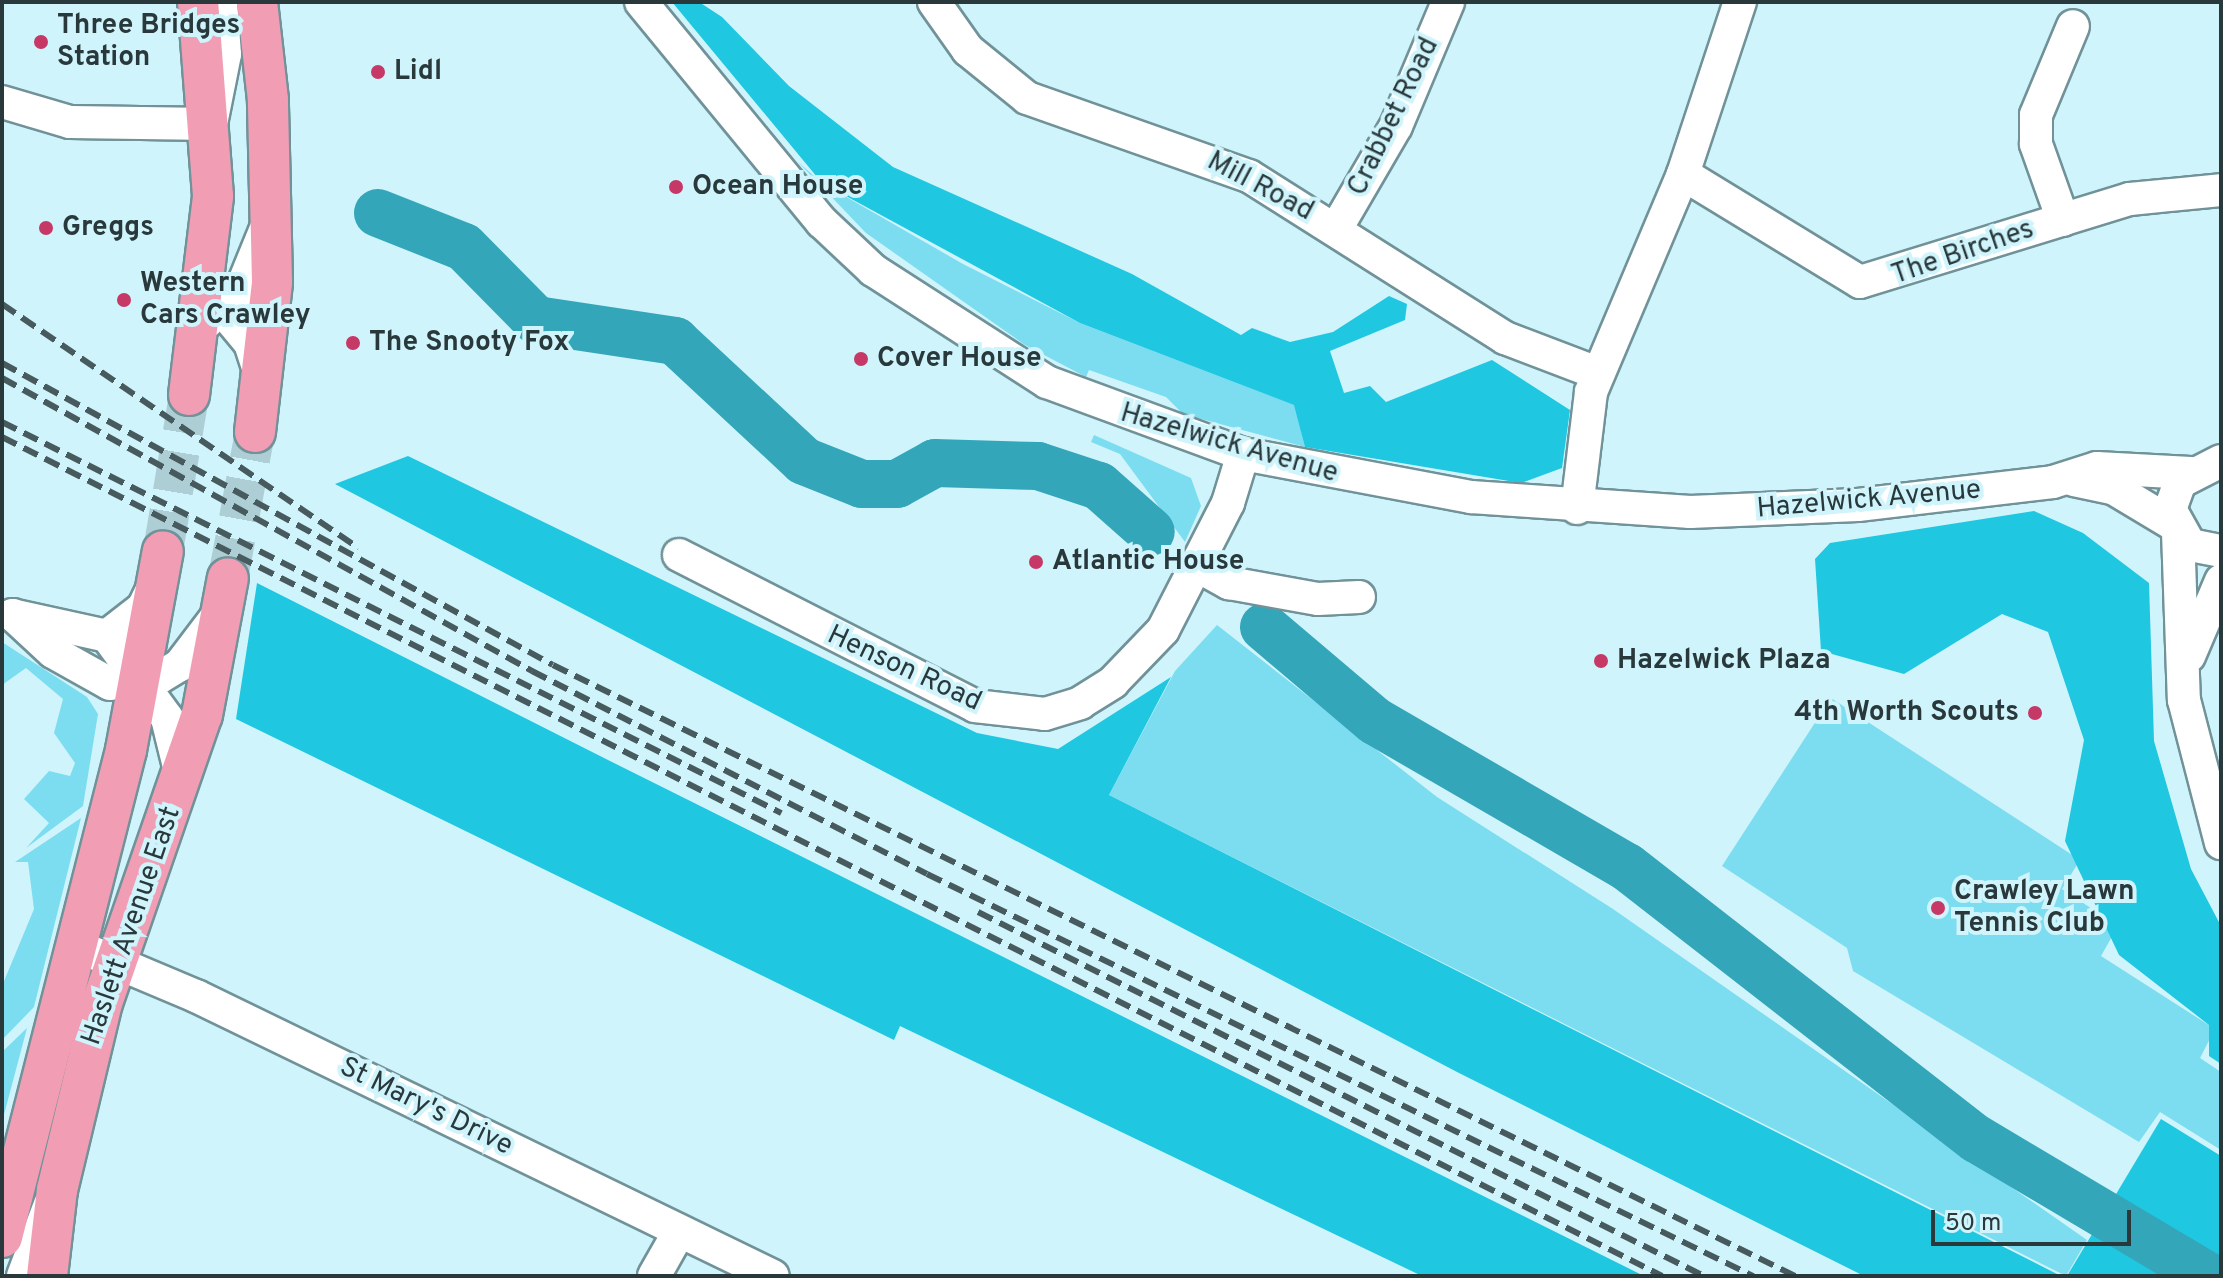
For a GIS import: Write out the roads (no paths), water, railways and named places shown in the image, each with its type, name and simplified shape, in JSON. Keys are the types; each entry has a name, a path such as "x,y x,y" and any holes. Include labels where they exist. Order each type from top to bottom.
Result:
{"main road":[{"path":"189,395 209,310 211,124 198,2"},
{"path":"255,432 263,383 272,212 257,2"},
{"name":"Haslett Avenue East","path":"2,1237 133,722 125,682 162,560"},
{"name":"Haslett Avenue East","path":"47,1276 57,1190 116,961 182,780 226,591"}],"street":[{"path":"2,102 70,122 211,124 225,54 221,2"},
{"name":"Hazelwick Avenue","path":"641,2 822,222 873,270 1047,382 1243,454 1347,479 1577,508 1858,505 2071,479 2112,467 2209,467"},
{"name":"Mill Road","path":"934,2 968,50 1027,98 1063,117 1206,158 1279,191 1505,338 1597,373"},
{"name":"Crabbet Road","path":"1336,229 1396,126 1448,2"},
{"path":"1577,508 1597,373 1683,174 1740,2"},
{"path":"2063,220 2036,144 2036,115 2073,26"},
{"name":"The Birches","path":"1683,174 1860,282 2130,199 2221,190"},
{"path":"263,383 250,343 209,310 248,277 272,212"},
{"name":"Henson Road","path":"679,555 975,706 1045,714 1080,703 1136,663 1163,630 1196,565 1243,454"},
{"path":"2209,467 2173,495 2190,736 2221,843"},
{"name":"Hazelwick Avenue","path":"2071,479 2113,488 2175,528 2190,545 2221,551"},
{"path":"107,636 143,608 162,560"},
{"path":"1196,565 1229,583 1318,599 1359,597"},
{"path":"2183,670 2221,581"},
{"path":"125,682 180,665 226,591"},
{"path":"7,612 107,636"},
{"path":"7,612 53,652 125,682 167,718 182,780"},
{"path":"107,636 125,682"},
{"path":"2190,736 2221,788"},
{"name":"St Mary's Drive","path":"77,946 116,961 773,1276"},
{"path":"23,1276 32,1236 57,1190"},
{"path":"654,1276 679,1232"}],"waterway":[{"path":"378,213 464,247 536,320 675,341 804,461 862,484 897,484 935,463 1038,466 1099,486 1151,532"},
{"path":"1264,627 1375,721 1627,867 1977,1139 2208,1276"}],"tunnel":[{"path":"163,551 189,395"},
{"path":"228,578 255,432"}],"railway":[{"path":"2,304 358,548"},
{"path":"2,363 553,665 1795,1276"},
{"path":"2,378 532,671 927,874 1753,1276"},
{"path":"2,422 781,813"},
{"path":"2,437 1662,1276"},
{"path":"978,912 1704,1276"}],"place":[{"name":"Three Bridges Station","path":"41,42"},
{"name":"Lidl","path":"378,72"},
{"name":"Ocean House","path":"676,187"},
{"name":"Greggs","path":"46,228"},
{"name":"Western Cars Crawley","path":"124,300"},
{"name":"The Snooty Fox","path":"353,343"},
{"name":"Cover House","path":"861,359"},
{"name":"Atlantic House","path":"1036,562"},
{"name":"Hazelwick Plaza","path":"1601,661"},
{"name":"4th Worth Scouts","path":"2035,713"},
{"name":"Crawley Lawn Tennis Club","path":"1938,908"}]}
